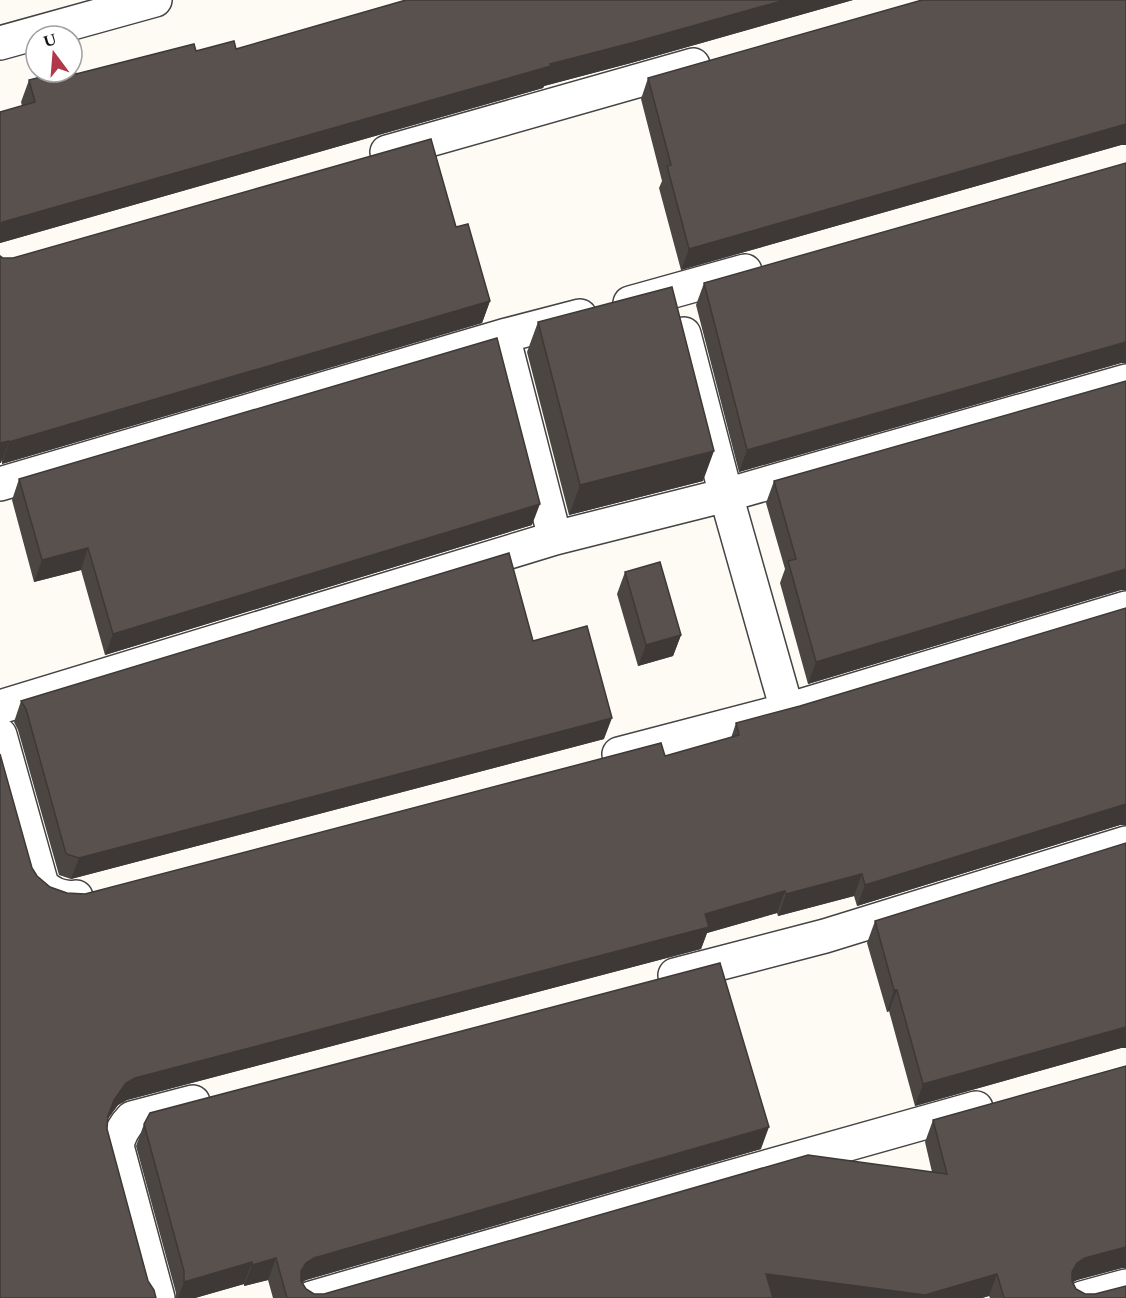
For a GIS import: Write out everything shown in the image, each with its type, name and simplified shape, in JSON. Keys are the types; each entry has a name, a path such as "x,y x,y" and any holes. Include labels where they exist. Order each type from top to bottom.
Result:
{"street":[{"path":"0,43 155,0"},
{"path":"357,161 726,56"},
{"path":"0,484 503,336 775,263"},
{"path":"673,292 726,495 787,710"},
{"path":"503,336 555,538"},
{"path":"0,707 555,538 726,495 1126,381"},
{"path":"591,762 787,710 1126,608"},
{"path":"0,735 42,885 49,892 72,898 106,889"},
{"path":"642,984 825,936 1126,843"},
{"path":"158,1298 117,1146 119,1137 132,1118 218,1096"},
{"path":"311,1298 1001,1101"},
{"path":"1082,1298 1126,1286"}],"building":[{"path":"406,0 785,0 550,64 551,66 0,224 0,112 35,102 30,84 84,84 84,72 194,44 196,51 234,41 236,49"},
{"path":"922,0 1126,0 1126,124 689,249 667,166 671,165 648,78"},
{"path":"431,139 456,227 468,224 490,301 0,443 0,256 13,258"},
{"path":"1126,163 1126,342 747,450 704,283"},
{"path":"672,287 714,451 580,485 538,322"},
{"path":"497,338 540,504 113,634 88,548 42,560 19,479"},
{"path":"1126,381 1126,569 816,662 788,561 796,559 774,481"},
{"path":"509,553 533,641 587,626 612,718 79,858 66,854 26,709 21,701"},
{"path":"660,562 681,635 646,645 625,572"},
{"path":"1126,608 1126,804 865,885 862,874 786,894 785,891 705,914 709,927 135,1078 126,1083 114,1100 108,1116 107,1129 148,1281 156,1298 0,1298 0,754 32,868 37,876 50,887 67,893 85,894 661,743 665,756 739,735 736,723"},
{"path":"1126,843 1126,1027 923,1084 875,921"},
{"path":"720,963 769,1127 314,1258 306,1263 301,1271 301,1281 306,1289 314,1294 324,1294 808,1155 947,1174 933,1120 1126,1066 1126,1247 1085,1258 1077,1263 1072,1272 1072,1281 1076,1289 1085,1294 1095,1294 1126,1286 1126,1298 1004,1298 997,1274 925,1295 766,1274 773,1298 287,1298 276,1258 252,1265 252,1262 184,1282 184,1271 144,1124 150,1113"}]}
